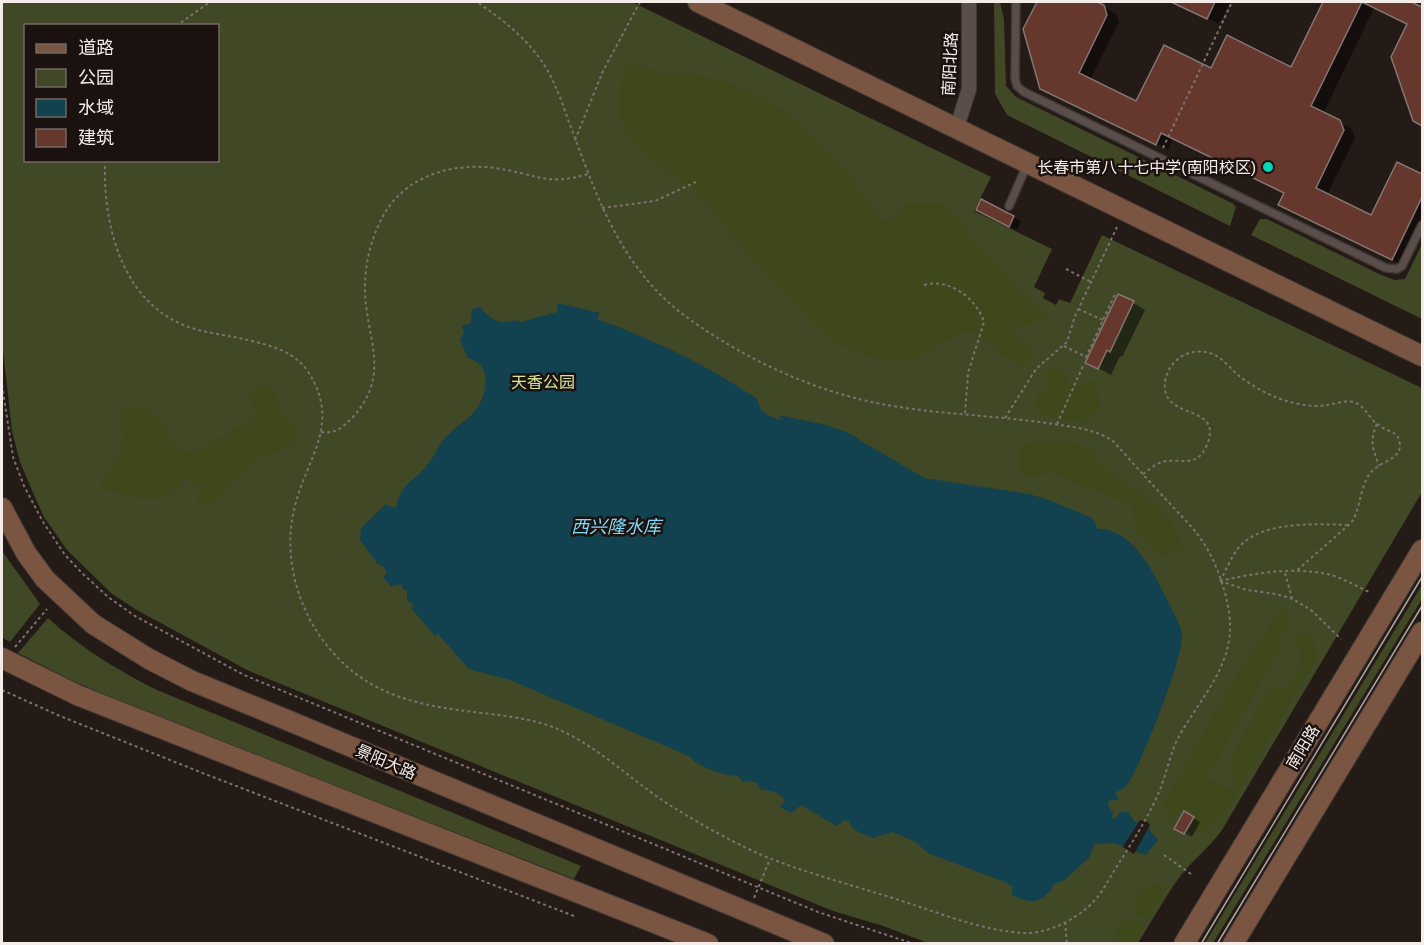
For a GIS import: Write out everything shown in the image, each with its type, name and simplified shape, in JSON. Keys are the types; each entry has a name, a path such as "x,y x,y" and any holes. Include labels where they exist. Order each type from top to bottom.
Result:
{"main road":[{"path":"698,2 1422,356"},
{"name":"景阳大路","path":"2,508 26,553 45,579 93,624 149,659 192,681 824,944"},
{"name":"南阳路","path":"1184,944 1422,550"},
{"path":"1233,944 1422,632"},
{"path":"8,652 77,695 708,944"}],"street":[{"name":"南阳北路","path":"957,127 969,89 969,2"}],"lane":[{"path":"1016,2 1015,79 1019,89 1386,268 1397,269 1402,266 1422,225"},
{"path":"1009,206 1028,163"}],"path":[{"path":"180,24 210,2"},
{"path":"105,162 106,200 117,251 144,297 165,315 188,327 268,345 297,359 309,372 322,416 321,432 296,501 291,529 292,561 301,602 309,618 321,638 346,665 375,686 412,702 516,717 559,729 598,753 670,806 770,858 969,923 994,929 1032,933 1047,930 1081,912 1095,900 1147,818 1160,789 1174,746 1216,677 1226,653 1230,621 1221,581 1200,537 1113,441 1106,437 1088,430 1057,424 878,404 800,380 742,353 690,320 653,287 617,239 588,174 554,83 542,62 510,27 477,2"},
{"path":"575,140 603,71 640,2"},
{"path":"1158,158 1232,2"},
{"path":"321,432 334,433 343,428 362,406 368,394 375,360 365,296 369,250 379,222 403,191 419,179 434,173 465,167 496,168 554,181 588,174"},
{"path":"602,208 655,201 696,182"},
{"path":"1005,418 1036,369 1064,346 1078,309 1124,211"},
{"path":"1065,269 1091,282"},
{"path":"924,285 936,282 956,288 978,308 984,322 968,373 965,414"},
{"path":"1064,346 1086,357 1116,292"},
{"path":"1078,309 1103,320"},
{"path":"1143,474 1161,462 1190,462 1205,449 1209,438 1209,428 1204,420 1196,413 1174,407 1165,389 1166,376 1170,369 1176,360 1187,354 1210,353 1223,360 1242,378 1281,399 1318,406 1354,402 1363,408 1377,424 1394,433 1400,442 1396,455 1374,470 1365,482 1357,512 1349,525 1295,572"},
{"path":"1057,424 1083,366"},
{"path":"2,385 13,457 33,507 65,555 97,588 118,605 244,675 818,912 915,944"},
{"path":"1377,424 1371,436 1371,443 1379,466"},
{"path":"1221,581 1242,543 1259,534 1283,526 1302,524 1349,525"},
{"path":"1221,581 1248,575 1295,572 1329,575 1369,592"},
{"path":"1286,573 1292,598"},
{"path":"1221,581 1247,590 1292,598 1311,610 1341,639"},
{"path":"8,652 47,609"},
{"path":"2,690 133,746 574,916"},
{"path":"1164,855 1191,874"},
{"path":"748,912 770,858"},
{"path":"1065,922 1067,944"}],"green space":[{"name":"天香公园","path":"2,2 632,2 991,177 974,211 1052,249 1034,287 1045,293 1043,298 1056,305 1059,299 1070,303 1102,235 1422,388 1422,492 1222,830 1181,875 1138,943 928,943 833,911 247,670 135,609 111,593 67,550 44,517 20,462 12,431 2,341"},
{"path":"994,2 1000,2 1004,19 1006,86 1016,97 1232,203 1236,207 1230,226 1007,115 995,94"},
{"path":"627,61 665,74 692,73 728,83 765,98 791,117 840,164 881,219 891,224 905,203 944,203 1016,287 1049,318 1007,330 1033,352 1023,367 996,351 989,340 974,333 959,332 921,356 895,362 869,357 834,342 749,256 706,202 638,148 625,130 620,112 619,93"},
{"path":"1260,219 1267,219 1395,280 1405,279 1422,244 1422,319 1251,235"},
{"path":"1055,368 1068,376 1066,381 1069,384 1085,386 1088,382 1095,381 1098,384 1100,410 1093,413 1087,423 1039,414 1036,404 1038,394 1045,391 1049,382 1043,380 1048,369"},
{"path":"267,384 286,419 299,428 292,445 256,459 247,472 226,486 221,497 214,502 196,506 201,488 188,480 182,480 174,490 156,498 134,497 101,488 105,476 119,455 123,443 120,418 129,406 144,408 154,415 163,425 176,448 182,452 194,452 252,420 255,415 250,393 257,385"},
{"path":"1069,441 1089,450 1106,468 1151,501 1168,520 1183,548 1164,558 1143,539 1135,528 1133,505 1068,480 1051,470 1043,475 1030,477 1021,470 1019,456 1021,447 1026,443"},
{"path":"2,551 40,604 10,642 2,637"},
{"path":"1422,585 1422,599 1213,943 1205,943"},
{"path":"1284,607 1289,623 1279,639 1279,650 1207,778 1233,791 1236,785 1230,767 1232,755 1266,694 1274,688 1289,687 1297,673 1300,657 1294,635 1304,631 1311,636 1317,658 1225,813 1202,832 1195,829 1196,814 1188,807 1180,811 1170,822 1164,803 1235,678"},
{"path":"48,618 100,658 157,690 581,866 574,879 145,712 73,681 18,653"},
{"path":"1151,884 1168,887 1146,918 1136,914 1134,903 1138,893"},
{"path":"1125,918 1142,922 1145,927 1134,943 1121,943 1116,938 1116,930"}],"water":[{"name":"西兴隆水库","path":"558,303 600,313 597,319 639,335 699,364 757,399 762,411 773,417 782,420 778,415 826,425 848,433 924,478 1029,494 1052,501 1092,518 1098,529 1122,536 1132,544 1156,578 1182,635 1176,665 1143,753 1129,782 1115,793 1119,799 1108,801 1113,813 1112,818 1115,819 1120,812 1128,812 1134,821 1146,825 1158,840 1146,855 1116,844 1095,843 1089,858 1063,881 1053,884 1045,896 1037,901 1024,900 1011,895 1013,887 1005,882 930,854 915,842 893,832 872,838 853,829 849,822 844,820 837,826 801,805 791,813 780,807 785,801 780,795 760,789 756,782 742,781 738,776 712,770 698,764 689,756 510,680 469,669 438,634 435,636 412,609 413,603 407,601 407,591 401,584 391,586 383,577 387,574 384,567 377,563 360,540 361,528 385,505 396,508 405,487 428,464 443,440 470,416 481,402 486,379 484,372 476,361 468,358 460,340 464,333 462,326 471,323 472,309 480,307 491,318 500,322 515,320 521,322 557,312"}],"pier":[{"path":"1140,820 1150,825 1134,854 1123,847"}],"building":[{"path":"1037,2 1097,2 1104,5 1107,15 1079,73 1136,101 1164,45 1211,68 1227,35 1291,67 1323,2 1362,2 1311,106 1340,120 1344,130 1316,188 1371,215 1397,162 1422,174 1422,197 1392,260 1278,205 1284,193 1161,133 1156,145 1040,89 1023,29"},
{"path":"1171,2 1215,2 1207,19"},
{"path":"1362,2 1411,2 1422,7 1422,126 1413,121 1391,57 1407,24"},
{"path":"981,199 1014,216 1009,227 976,210"},
{"path":"1118,294 1134,301 1110,352 1107,350 1098,369 1085,363"},
{"path":"1184,811 1194,817 1184,834 1174,829"}],"tram line":[{"path":"1201,944 1422,577"},
{"path":"1217,944 1422,606"}],"place":[{"name":"长春市第八十七中学(南阳校区)","path":"1268,167"}]}
